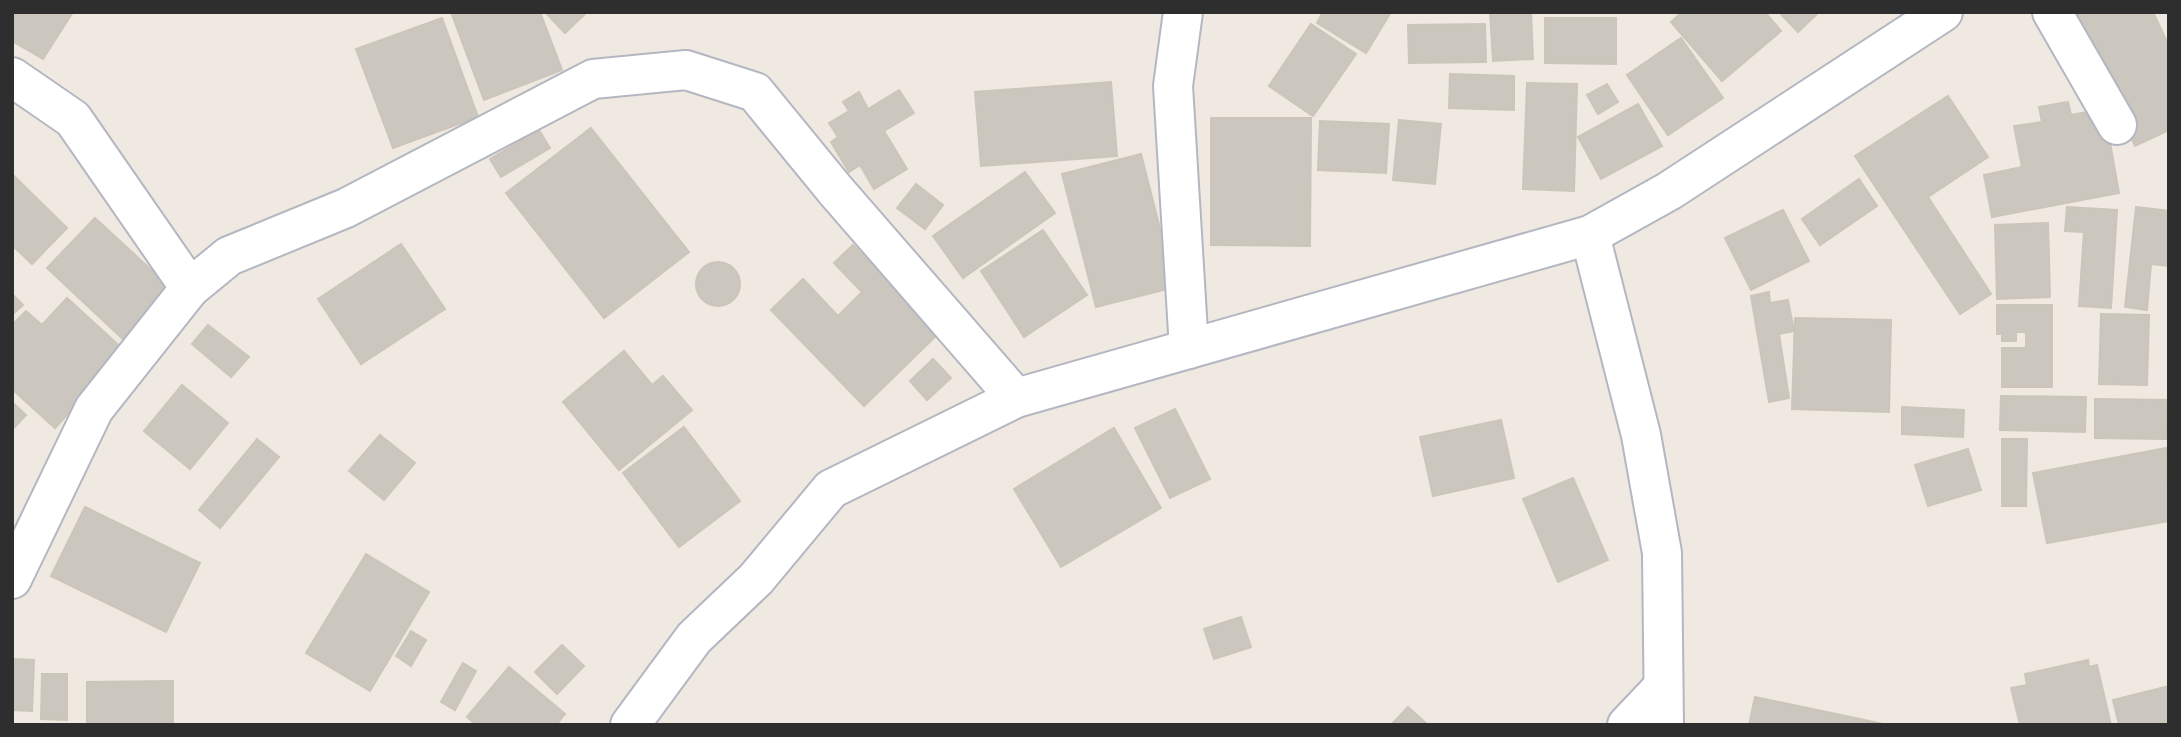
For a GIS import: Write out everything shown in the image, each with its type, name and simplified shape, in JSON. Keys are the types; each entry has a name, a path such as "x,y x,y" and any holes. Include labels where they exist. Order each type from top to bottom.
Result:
{"street":[{"path":"1183,12 1173,86 1189,349"},
{"path":"631,725 694,638 756,579 831,489 1016,398 1590,235 1669,191 1942,12"},
{"path":"2052,12 2116,125"},
{"path":"12,579 94,409 190,288 229,256 346,208 593,79 686,70 755,92 836,191 1016,398"},
{"path":"12,77 73,119 190,288"},
{"path":"1590,235 1641,435 1661,553 1664,725"},
{"path":"1627,725 1663,687"}],"building":[{"path":"12,12 73,12 43,59 12,41"},
{"path":"451,12 540,12 562,70 484,100"},
{"path":"545,12 587,12 565,33"},
{"path":"1323,12 1391,12 1366,53 1317,23"},
{"path":"1490,12 1531,12 1533,59 1493,61"},
{"path":"1682,12 1765,12 1781,31 1722,81 1671,22"},
{"path":"1779,12 1819,12 1798,32"},
{"path":"2072,12 2153,12 2169,46 2169,130 2135,146"},
{"path":"442,18 478,117 393,148 356,49"},
{"path":"1545,18 1616,18 1616,64 1545,63"},
{"path":"1311,24 1356,54 1313,116 1269,86"},
{"path":"1485,24 1486,62 1409,63 1408,25"},
{"path":"1681,38 1723,98 1668,135 1627,75"},
{"path":"1450,74 1514,76 1514,110 1449,108"},
{"path":"1111,82 1117,156 981,166 975,92"},
{"path":"1527,83 1577,84 1574,191 1523,189"},
{"path":"1607,84 1618,102 1598,114 1587,95"},
{"path":"899,90 914,113 884,131 907,169 874,189 860,165 849,172 831,142 838,137 829,123 849,111 843,102 859,92 868,109"},
{"path":"1948,96 1988,157 1928,197 1991,294 1960,314 1855,156"},
{"path":"2068,102 2071,115 2104,109 2119,193 1992,217 1984,175 2022,167 2014,126 2042,122 2039,107"},
{"path":"1638,104 1662,146 1601,179 1578,137"},
{"path":"1211,118 1311,118 1310,246 1211,245"},
{"path":"1399,120 1441,124 1435,184 1393,180"},
{"path":"1320,121 1389,124 1386,173 1318,170"},
{"path":"591,128 689,252 604,318 506,193"},
{"path":"539,130 550,148 501,177 490,159"},
{"path":"1141,154 1175,287 1096,307 1062,174"},
{"path":"1025,172 1055,213 963,278 933,236"},
{"path":"13,175 67,228 32,264 12,245"},
{"path":"1859,179 1877,206 1820,245 1802,219"},
{"path":"916,184 943,205 925,229 897,208"},
{"path":"2067,207 2117,210 2111,308 2079,306 2084,232 2065,231"},
{"path":"2136,207 2169,211 2169,266 2151,264 2147,310 2125,307"},
{"path":"1783,210 1809,261 1751,290 1725,238"},
{"path":"95,218 173,290 125,341 47,268"},
{"path":"2048,223 2050,297 1997,299 1995,225"},
{"path":"1043,230 1087,295 1024,337 981,271"},
{"path":"401,244 445,309 361,364 318,299"},
{"path":"853,245 939,333 864,406 771,310 803,279 838,316 862,292 834,263"},
{"path":"718,262 734,268 740,284 734,300 718,306 702,300 696,284 702,268"},
{"path":"1769,292 1770,303 1788,300 1794,331 1779,334 1789,398 1769,402 1751,296"},
{"path":"12,294 23,305 12,315"},
{"path":"67,298 125,351 55,428 12,389 12,325 26,311 42,325"},
{"path":"1997,305 2052,305 2052,387 2002,387 2002,348 2026,348 2026,332 2016,332 2016,341 2002,341 2002,334 1997,334"},
{"path":"2101,314 2149,315 2147,385 2099,384"},
{"path":"1795,318 1891,320 1889,412 1792,409"},
{"path":"208,325 249,357 231,377 192,344"},
{"path":"624,351 652,385 663,376 692,410 619,470 563,402"},
{"path":"933,359 951,378 927,400 910,381"},
{"path":"182,385 228,423 190,469 144,431"},
{"path":"2001,396 2086,397 2085,432 2000,430"},
{"path":"2095,399 2167,400 2166,439 2095,438"},
{"path":"12,402 26,415 12,430"},
{"path":"1902,407 1964,410 1963,437 1902,434"},
{"path":"1175,409 1210,479 1170,498 1135,428"},
{"path":"1501,420 1514,478 1433,496 1420,437"},
{"path":"684,427 740,501 679,547 623,473"},
{"path":"1114,428 1161,508 1061,567 1014,489"},
{"path":"380,435 415,463 384,500 349,471"},
{"path":"257,439 279,457 220,528 199,510"},
{"path":"2002,439 2027,439 2026,506 2002,506"},
{"path":"2166,448 2169,521 2047,543 2033,473"},
{"path":"1968,449 1981,490 1928,506 1915,465"},
{"path":"1573,478 1608,560 1558,582 1523,499"},
{"path":"85,507 200,563 166,632 51,576"},
{"path":"366,554 429,592 370,691 306,653"},
{"path":"1241,617 1251,647 1214,659 1204,629"},
{"path":"411,631 426,640 411,666 396,656"},
{"path":"562,645 584,666 557,694 535,672"},
{"path":"12,659 34,660 32,711 12,710"},
{"path":"2088,660 2089,667 2097,665 2111,725 2020,725 2011,688 2027,685 2025,674"},
{"path":"463,663 476,671 455,710 441,702"},
{"path":"509,667 565,714 556,725 476,725 467,717"},
{"path":"42,674 67,674 67,720 41,719"},
{"path":"173,681 173,725 87,725 87,682"},
{"path":"2169,686 2169,725 2119,725 2113,700"},
{"path":"1755,697 1860,719 1887,725 1749,725"},
{"path":"1408,707 1428,725 1391,725"}]}
